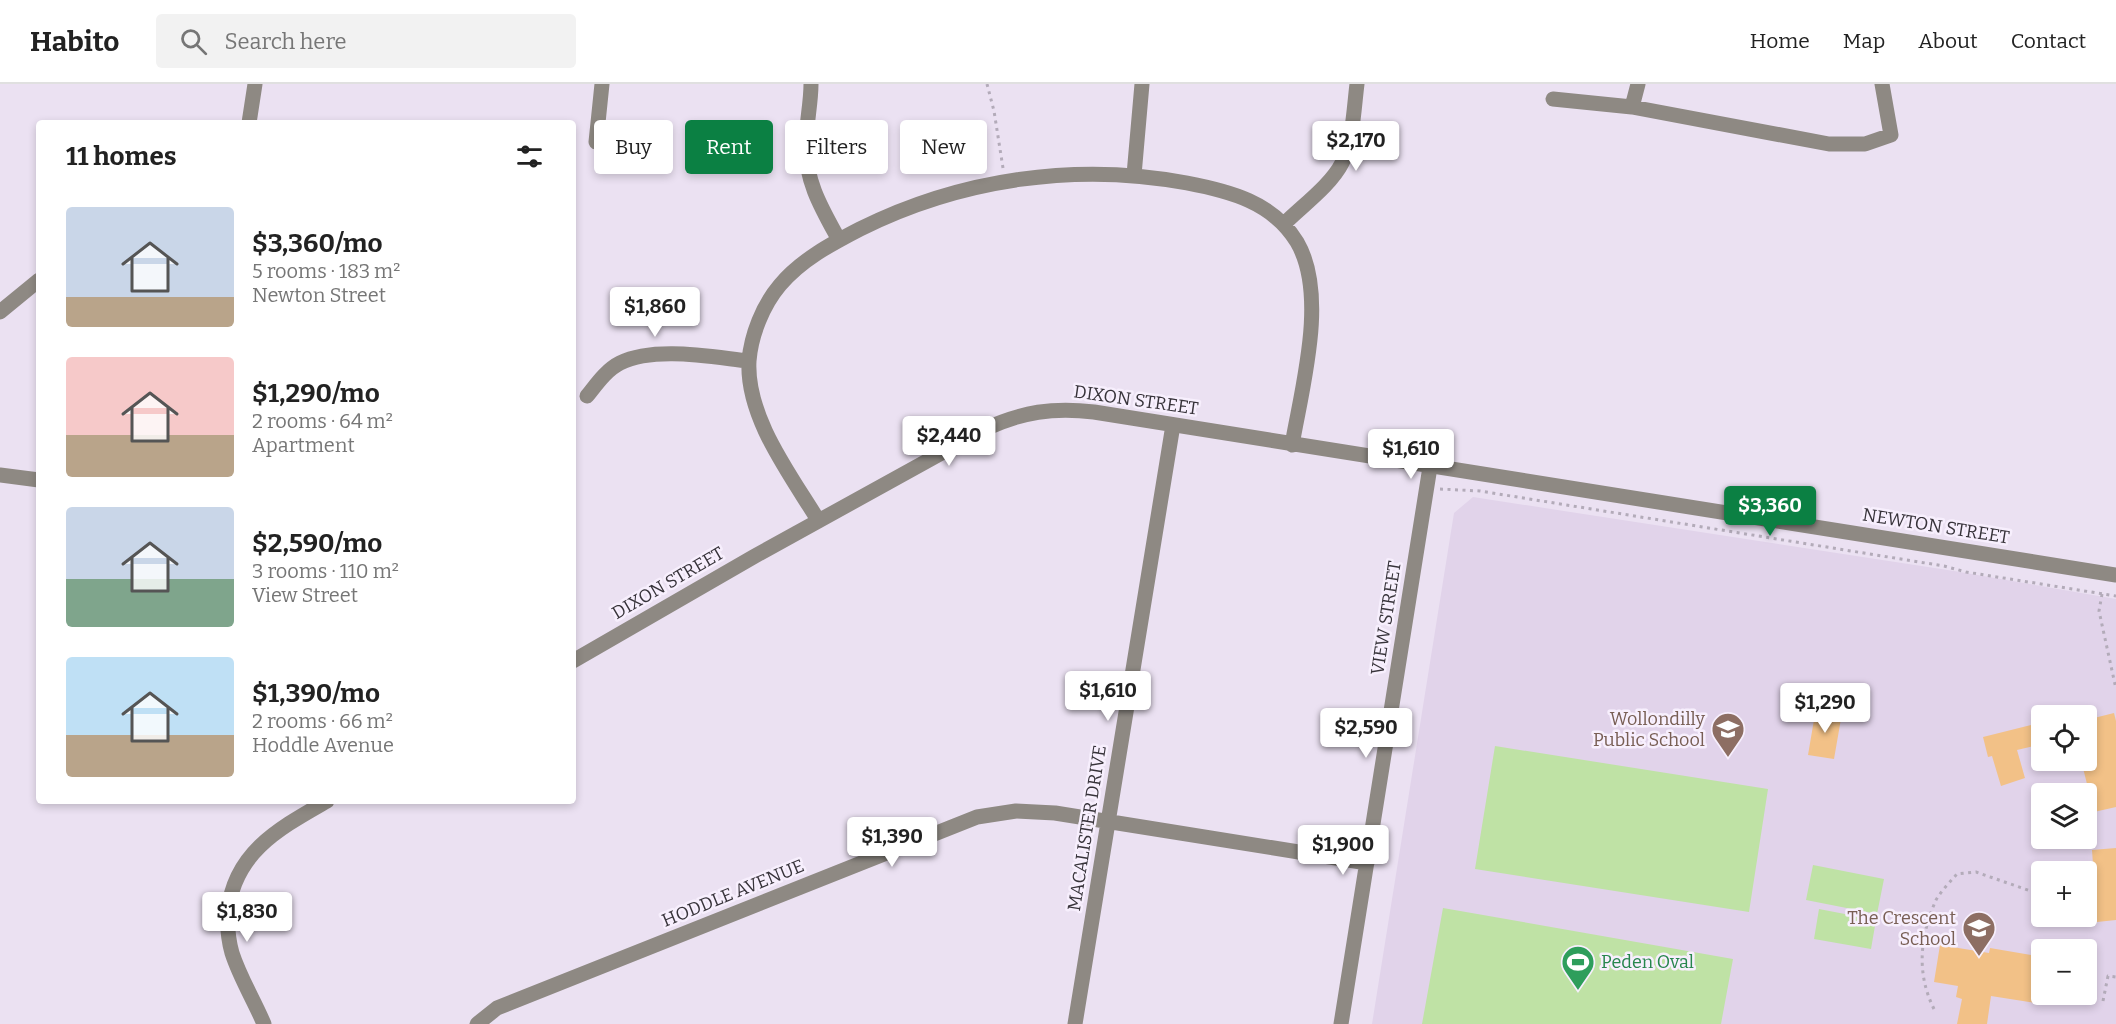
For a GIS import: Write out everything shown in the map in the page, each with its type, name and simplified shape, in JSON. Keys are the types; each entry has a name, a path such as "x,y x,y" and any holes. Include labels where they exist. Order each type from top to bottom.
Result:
{"street":[{"path":"249,120 255,84"},
{"path":"598,120 602,84"},
{"path":"811,84 806,145 808,172 817,200 839,240"},
{"path":"1134,175 1143,84"},
{"path":"1284,224 1333,176 1343,161 1358,84"},
{"path":"1632,107 1638,84"},
{"path":"1553,99 1632,107 1829,144 1865,144 1891,135 1882,84"},
{"path":"818,520 762,424 754,402 749,361 755,334 765,308 780,285 800,266 839,240 881,219 922,203 960,190 1005,181 1071,175 1134,175 1169,179 1238,195 1263,207 1284,224 1298,243 1306,264 1310,283 1312,324 1292,444"},
{"path":"0,312 36,282"},
{"path":"586,396 602,377 619,364 641,356 666,354 749,361"},
{"name":"DIXON STREET","path":"576,659 818,520 985,429 1023,414 1043,410 1069,409 1430,466"},
{"name":"MACALISTER DRIVE","path":"1075,1024 1173,425"},
{"name":"VIEW STREET","path":"1341,1024 1430,466"},
{"name":"NEWTON STREET","path":"1430,466 2116,575"},
{"path":"0,475 36,480"},
{"path":"264,1024 231,951 227,927 229,899 237,876 249,856 268,837 322,804"},
{"name":"HODDLE AVENUE","path":"477,1024 497,1008 977,817 1016,812 1055,813 1366,863"}],"path":[{"path":"987,84 994,111 1005,181"},
{"path":"1426,488 1491,493 1913,561 2116,597"},
{"path":"2102,594 2099,611 2116,689"},
{"path":"1934,1009 1925,991 1921,962 1926,930 1937,898 1957,874 1976,872 2031,892"},
{"path":"2103,1002 2108,976 2116,977"}],"shaded area":[{"name":"Wollondilly Public School","path":"1473,497 1954,571 2116,599 2116,1024 1372,1024 1454,513"}],"green space":[{"path":"1495,746 1768,789 1749,912 1475,869"},
{"path":"1813,865 1884,879 1877,914 1806,900"},
{"name":"Peden Oval","path":"1443,908 1733,959 1721,1024 1422,1024"},
{"path":"1819,909 1876,920 1871,949 1814,939"}],"building":[{"path":"1816,708 1842,713 1834,759 1808,755"},
{"path":"2114,713 2116,721 2116,807 2097,811 2097,783 2087,783 2084,771 2097,771 2097,717"},
{"path":"2031,725 2031,747 2017,750 2025,778 2001,786 1992,756 1988,757 1983,737"},
{"path":"2116,848 2116,920 2097,922 2097,861 2093,861 2092,850"},
{"path":"1940,945 1989,953 1990,948 2031,955 2031,1002 1991,996 1987,1024 1957,1024 1962,999 1956,997 1958,986 1934,982"}],"place":[{"name":"Wollondilly Public School","path":"1728,758"},
{"name":"The Crescent School","path":"1979,957"},
{"name":"Peden Oval","path":"1578,991"}]}
